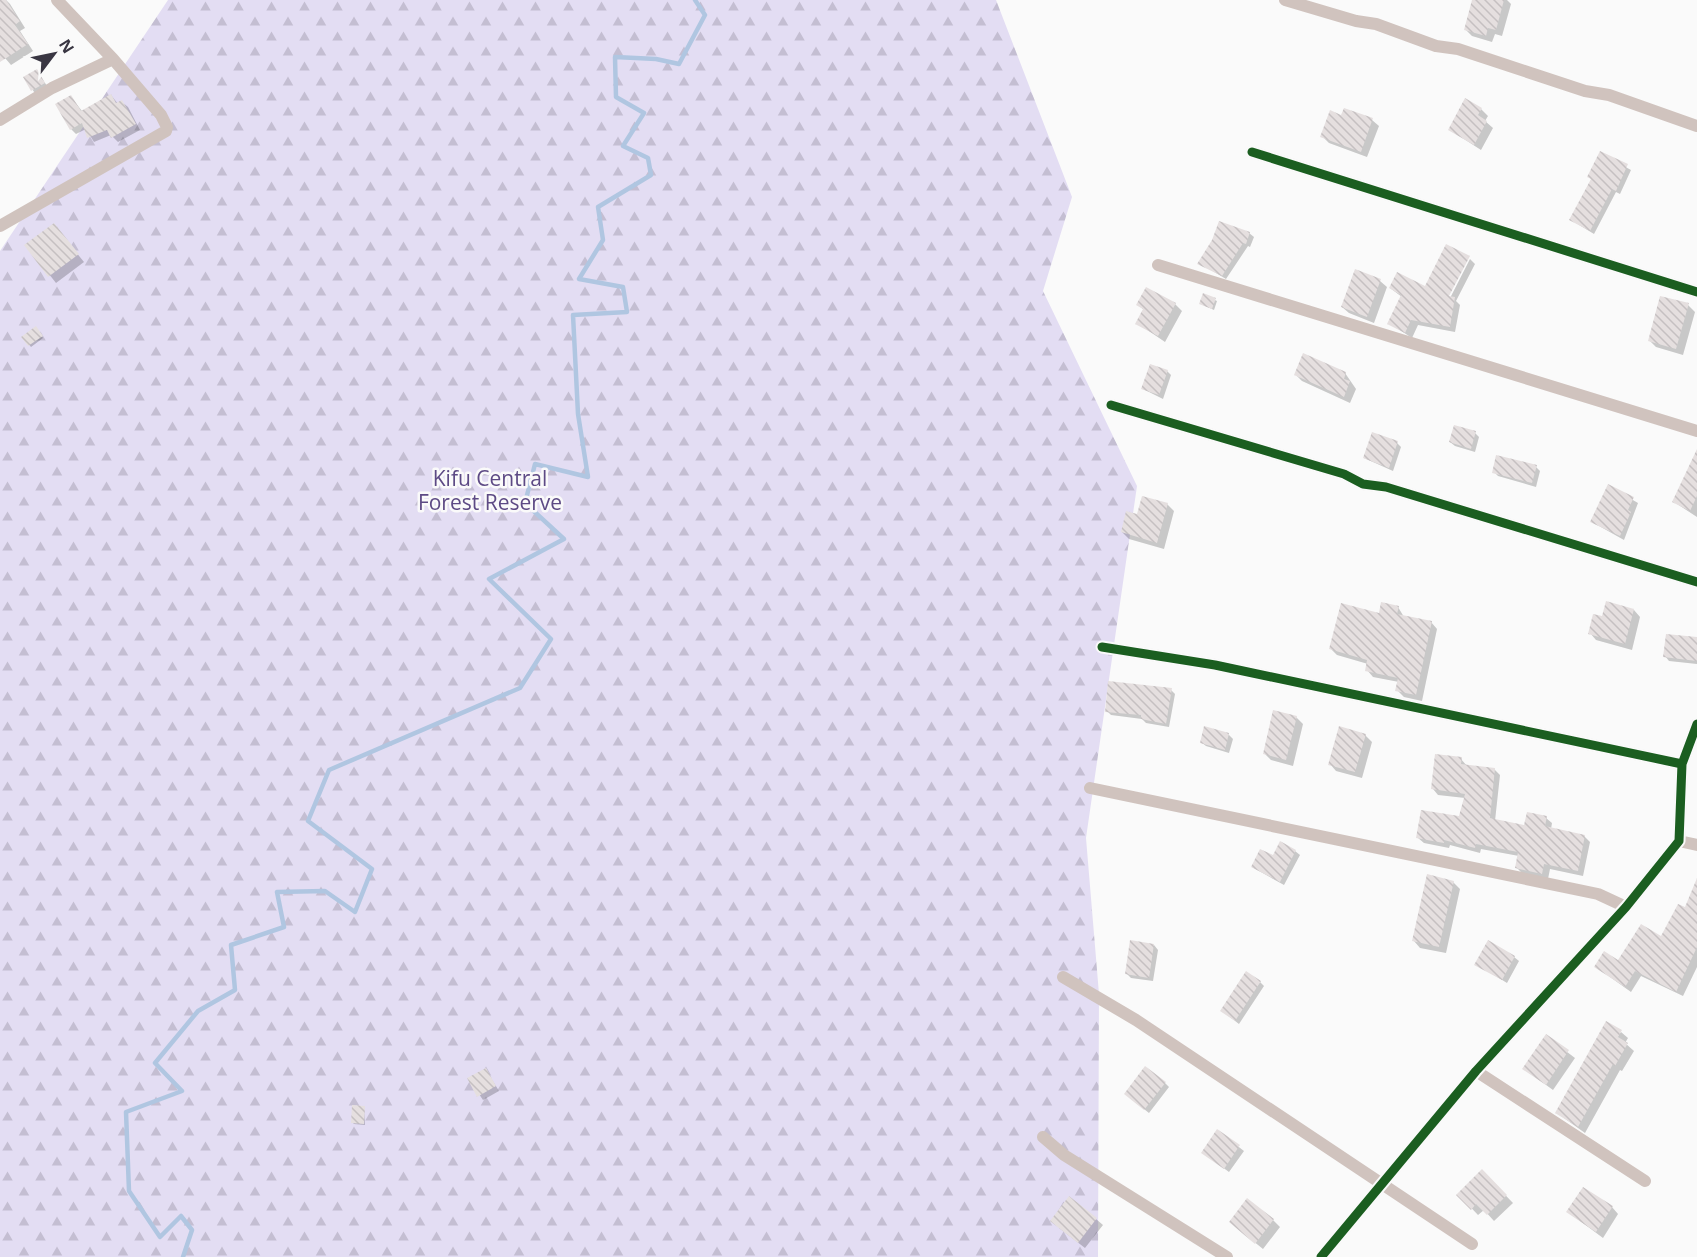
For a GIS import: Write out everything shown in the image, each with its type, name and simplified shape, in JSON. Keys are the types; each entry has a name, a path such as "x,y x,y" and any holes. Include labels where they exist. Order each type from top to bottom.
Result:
{"street":[{"path":"0,226 166,131 167,127 162,115 57,0"},
{"path":"1284,0 1356,21 1376,24 1436,46 1458,50 1585,91 1609,95 1697,126"},
{"path":"0,120 52,88 113,59"},
{"path":"1252,152 1697,292"},
{"path":"1158,265 1697,431"},
{"path":"1111,405 1344,474 1363,484 1386,487 1697,582"},
{"path":"1102,647 1215,665 1682,764"},
{"path":"1321,1257 1476,1071 1626,907 1679,842 1682,764 1697,724"},
{"path":"1090,788 1598,894 1626,907"},
{"path":"1679,842 1697,845"},
{"path":"1063,977 1136,1020 1472,1244"},
{"path":"1476,1071 1645,1181"},
{"path":"1043,1137 1064,1155 1227,1257"}],"green space":[{"name":"Kifu Central Forest Reserve","path":"168,0 996,0 1072,197 1043,291 1137,486 1086,838 1099,994 1098,1257 0,1257 0,251"}],"building":[{"path":"0,0 6,0 20,21 15,25 28,44 0,62"},
{"path":"1472,0 1504,0 1496,30 1488,28 1486,36 1464,30"},
{"path":"37,69 45,83 31,91 23,77"},
{"path":"111,94 116,103 122,100 136,124 111,138 107,130 87,138 82,123 70,130 55,104 71,95 81,111"},
{"path":"1465,98 1482,108 1478,115 1487,121 1474,145 1448,130"},
{"path":"1344,108 1373,118 1361,152 1320,137 1330,110 1341,115"},
{"path":"1600,151 1628,164 1616,191 1612,189 1590,231 1569,220 1591,179 1587,177"},
{"path":"1219,221 1250,232 1246,244 1243,243 1222,276 1197,264 1212,240"},
{"path":"54,223 79,254 48,277 24,245"},
{"path":"1446,244 1470,256 1449,296 1455,297 1450,327 1411,320 1405,333 1387,324 1401,295 1389,288 1397,272 1425,286"},
{"path":"1355,269 1381,279 1367,317 1341,307"},
{"path":"1146,287 1176,303 1158,336 1135,324 1143,309 1136,305"},
{"path":"1203,293 1216,298 1212,309 1199,304"},
{"path":"1660,296 1689,303 1676,349 1648,341"},
{"path":"36,326 43,336 28,346 21,337"},
{"path":"1303,353 1346,372 1344,379 1350,381 1344,397 1294,375"},
{"path":"1150,364 1168,370 1159,395 1141,389"},
{"path":"1454,425 1476,431 1471,449 1449,442"},
{"path":"1372,432 1398,441 1389,468 1363,458"},
{"path":"1697,449 1697,496 1690,511 1672,502"},
{"path":"1496,455 1537,465 1532,483 1492,473"},
{"path":"1608,484 1634,497 1628,510 1631,512 1620,536 1590,522"},
{"path":"1142,496 1168,503 1157,543 1121,532 1126,511 1137,514"},
{"path":"1606,601 1634,609 1625,644 1588,634 1593,614 1602,616"},
{"path":"1381,602 1399,606 1397,614 1432,621 1416,695 1395,691 1398,678 1365,671 1367,660 1329,649 1341,603 1379,613"},
{"path":"1666,634 1697,637 1697,661 1663,657"},
{"path":"1108,681 1172,688 1166,724 1141,719 1141,715 1105,712"},
{"path":"1273,710 1297,716 1286,760 1263,754"},
{"path":"1204,726 1229,733 1225,750 1200,743"},
{"path":"1339,726 1366,734 1355,772 1328,765"},
{"path":"1435,754 1462,757 1461,764 1495,768 1490,818 1524,825 1527,812 1547,816 1545,826 1585,835 1578,871 1544,864 1542,874 1515,868 1518,852 1476,844 1475,848 1444,840 1444,843 1416,838 1421,810 1459,816 1465,794 1431,789"},
{"path":"1280,841 1296,850 1280,882 1251,867 1260,849 1273,855"},
{"path":"1427,874 1454,881 1439,947 1412,941"},
{"path":"1697,878 1697,947 1676,992 1635,971 1625,987 1594,967 1604,951 1618,960 1641,924 1661,936 1678,904 1685,907"},
{"path":"1130,940 1154,944 1149,978 1125,974"},
{"path":"1488,940 1515,956 1502,980 1474,965"},
{"path":"1246,971 1261,981 1235,1021 1220,1011"},
{"path":"1606,1021 1622,1030 1618,1037 1628,1043 1615,1066 1613,1064 1578,1127 1555,1113"},
{"path":"1546,1034 1569,1050 1546,1085 1522,1069"},
{"path":"1145,1066 1166,1082 1144,1110 1124,1094"},
{"path":"486,1068 496,1086 477,1097 467,1078"},
{"path":"352,1105 365,1106 364,1124 351,1123"},
{"path":"1217,1129 1240,1145 1224,1169 1201,1153"},
{"path":"1482,1169 1507,1195 1487,1215 1476,1204 1471,1210 1456,1195"},
{"path":"1583,1187 1613,1206 1596,1232 1566,1212"},
{"path":"1069,1196 1097,1218 1078,1243 1050,1221"},
{"path":"1247,1198 1274,1219 1255,1244 1229,1222"}],"waterway":[{"path":"183,1257 192,1230 181,1216 160,1237 129,1191 126,1112 182,1091 155,1063 198,1011 235,990 231,945 284,927 277,892 325,891 355,912 372,869 308,821 329,770 520,688 551,639 489,579 564,539 525,503 535,464 588,477 578,414 573,315 627,312 623,287 579,279 603,240 598,207 651,175 648,158 623,146 644,113 616,97 615,57 656,59 679,64 705,15 695,0"}],"cycle path":[{"path":"1252,152 1697,292"},
{"path":"1111,405 1344,474 1363,484 1386,487 1697,582"},
{"path":"1102,647 1215,665 1682,764"},
{"path":"1321,1257 1476,1071 1626,907 1679,841 1682,764 1697,724"}]}
